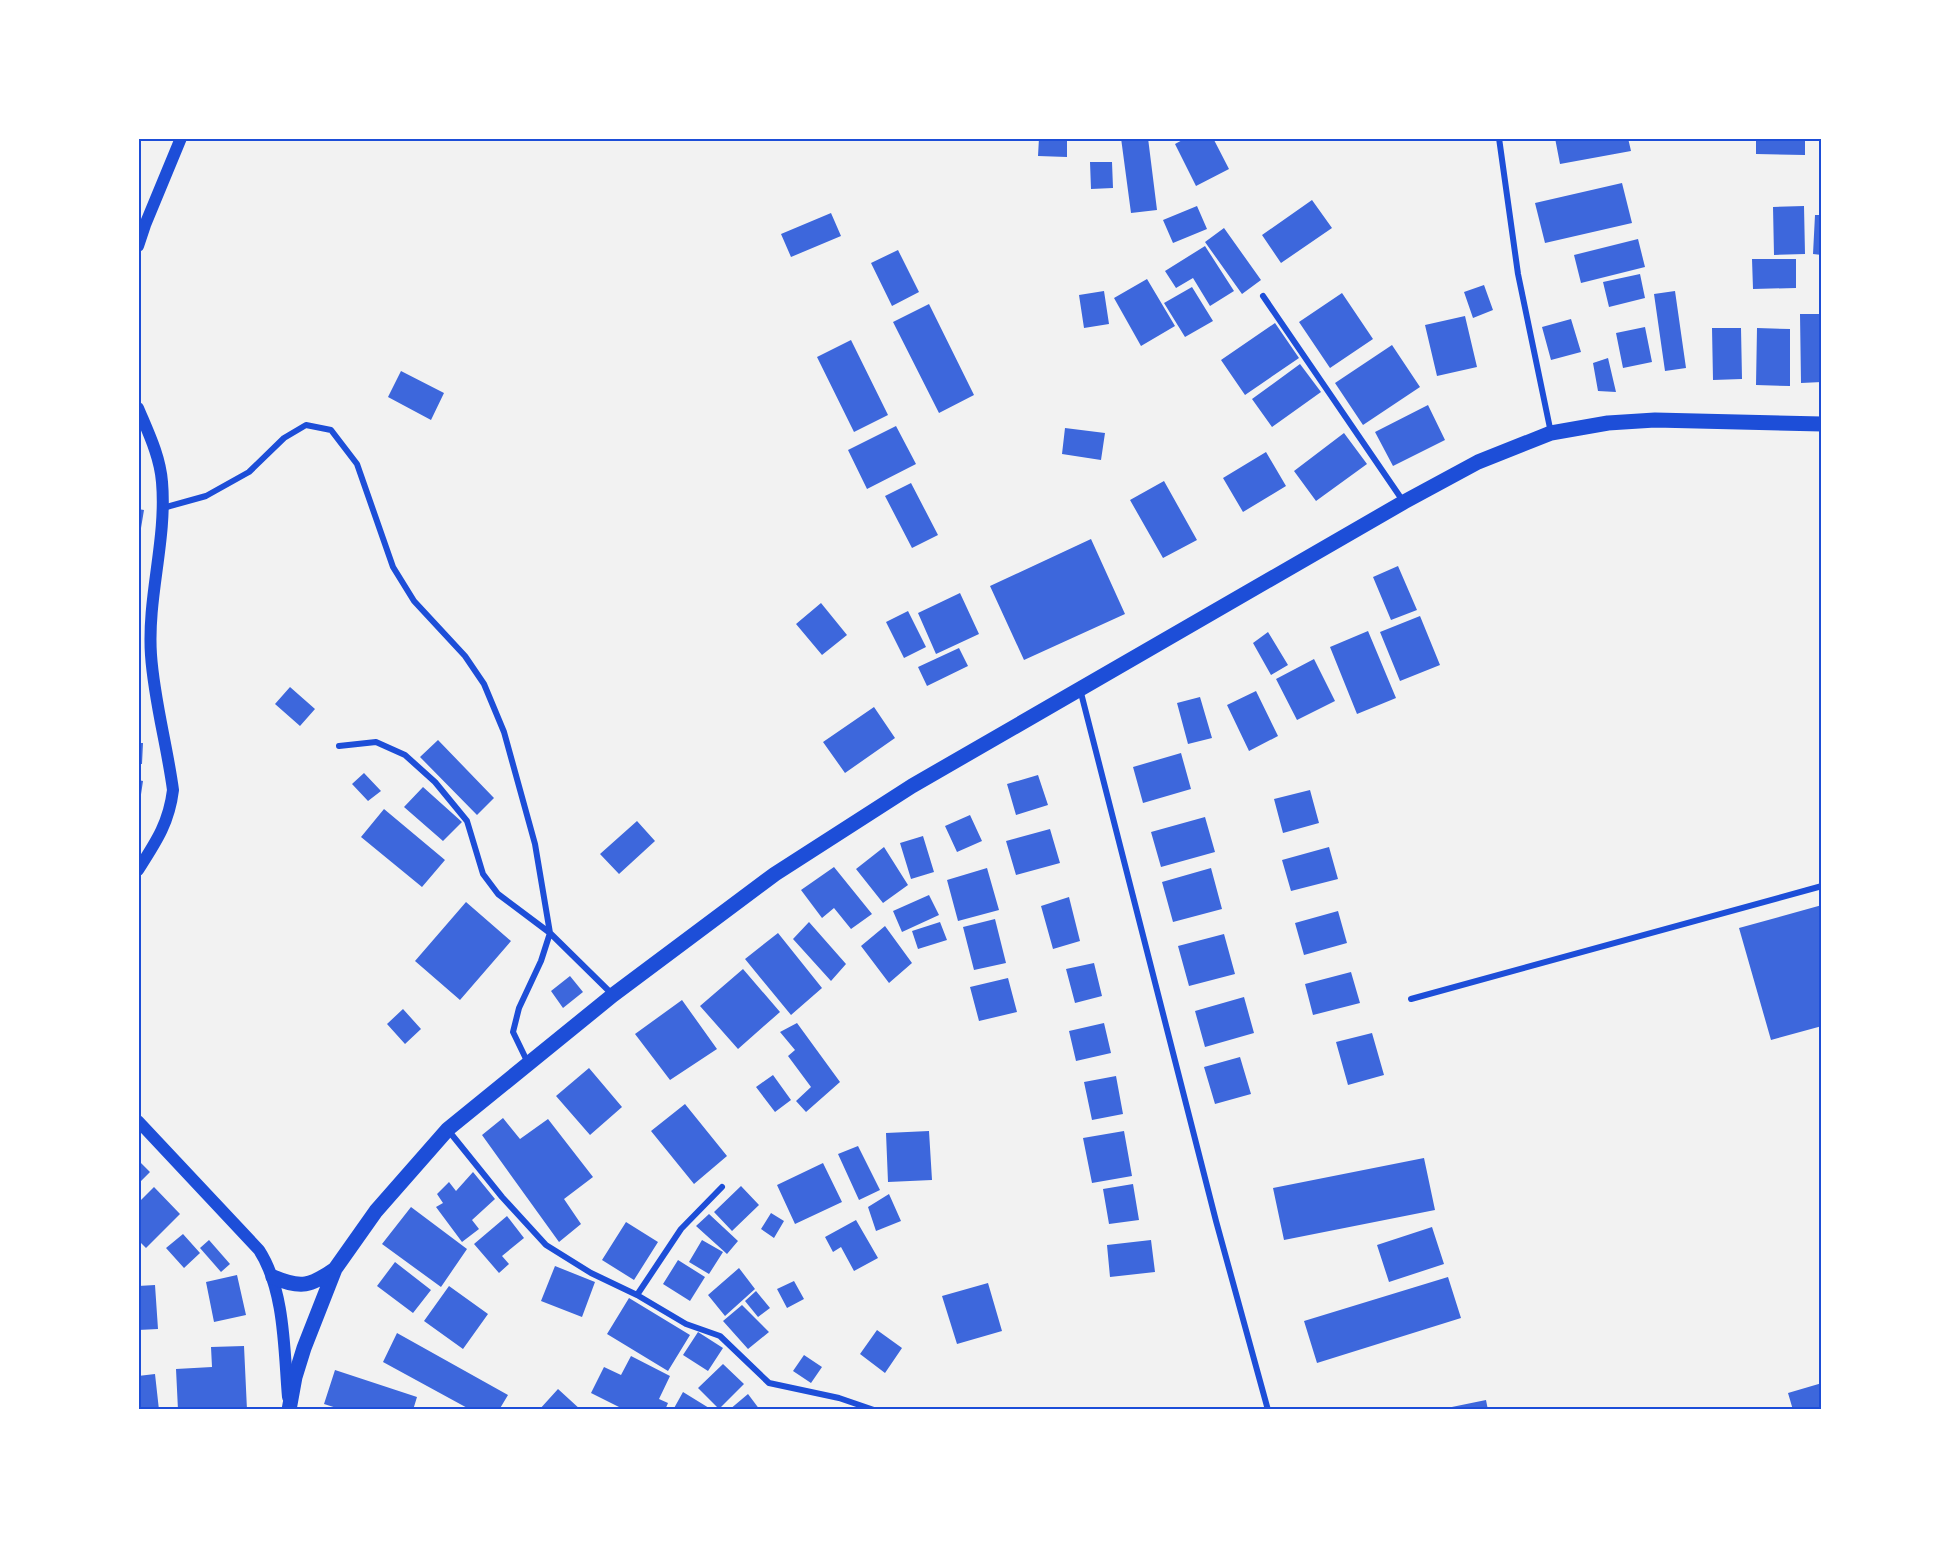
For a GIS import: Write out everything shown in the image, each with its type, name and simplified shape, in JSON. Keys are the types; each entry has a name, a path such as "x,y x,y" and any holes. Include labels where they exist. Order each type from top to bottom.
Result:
{"main road":[{"path":"138,246 181,138"},
{"path":"138,408 156,453 162,481 158,565 150,612 151,656 173,790 170,812 160,836 138,870"},
{"path":"288,1407 304,1348 335,1269 376,1211 448,1130 613,995 776,874 912,786 1404,502 1478,462 1551,434 1608,423 1655,420 1822,424"},
{"path":"138,1121 259,1250 268,1264 273,1277 282,1337 288,1407"},
{"path":"273,1277 288,1283 305,1285 314,1283 335,1269"}],"street":[{"path":"1499,138 1518,274 1551,434"},
{"path":"1263,296 1404,502"},
{"path":"162,508 206,496 249,472 284,438 306,425 331,430 357,464 393,567 414,601 465,656 484,684 504,732 535,844 550,933 533,979 519,1008 513,1032 529,1064"},
{"path":"1079,689 1216,1221 1268,1410"},
{"path":"339,746 376,742 405,755 435,782 467,821 483,874 498,894 550,933 613,995"},
{"path":"1411,999 1822,886"},
{"path":"448,1130 502,1197 546,1245 591,1273 637,1295 686,1324 720,1336 769,1383 839,1398 874,1410"},
{"path":"637,1295 681,1229 722,1187"}],"building":[{"path":"1039,138 1067,138 1067,157 1038,156"},
{"path":"1121,138 1148,138 1157,210 1131,213"},
{"path":"1186,138 1213,138 1229,169 1196,186 1175,144"},
{"path":"1555,138 1628,138 1631,151 1560,164"},
{"path":"1756,138 1805,138 1805,155 1756,154"},
{"path":"1090,162 1112,162 1113,188 1091,189"},
{"path":"1622,183 1632,223 1545,243 1535,203"},
{"path":"1312,200 1332,228 1281,263 1262,235"},
{"path":"1197,206 1207,229 1173,243 1163,220"},
{"path":"1804,206 1805,254 1774,255 1773,207"},
{"path":"831,213 841,236 791,257 781,234"},
{"path":"1815,215 1822,215 1822,255 1813,254"},
{"path":"1224,228 1261,280 1242,294 1205,242"},
{"path":"1638,239 1645,267 1581,283 1574,255"},
{"path":"1205,246 1234,291 1210,306 1193,278 1176,288 1165,271"},
{"path":"898,250 919,292 892,306 871,263"},
{"path":"1752,259 1796,259 1796,288 1753,289"},
{"path":"1640,274 1645,298 1609,307 1603,282"},
{"path":"1147,279 1175,326 1141,346 1114,298"},
{"path":"1484,285 1493,310 1473,318 1464,292"},
{"path":"1192,287 1213,321 1185,337 1164,303"},
{"path":"1104,291 1109,324 1084,328 1079,295"},
{"path":"1675,291 1686,368 1665,371 1654,294"},
{"path":"1342,293 1373,339 1330,368 1299,322"},
{"path":"929,304 974,395 939,413 893,322"},
{"path":"1800,314 1822,314 1822,382 1801,383"},
{"path":"1465,316 1477,367 1437,376 1425,325"},
{"path":"1571,319 1581,352 1551,360 1542,327"},
{"path":"1275,323 1299,358 1245,395 1221,360"},
{"path":"1645,327 1652,362 1623,368 1616,333"},
{"path":"1712,328 1741,328 1742,379 1713,380"},
{"path":"1757,328 1790,329 1790,386 1756,385"},
{"path":"851,340 888,415 854,432 817,357"},
{"path":"1392,345 1420,387 1363,425 1335,383"},
{"path":"1608,358 1616,392 1598,391 1593,363"},
{"path":"1300,364 1321,392 1272,427 1252,399"},
{"path":"401,371 444,393 431,420 388,397"},
{"path":"1428,405 1445,440 1393,466 1375,432"},
{"path":"896,426 916,464 867,489 848,450"},
{"path":"1065,428 1105,433 1101,460 1062,454"},
{"path":"1344,433 1367,464 1316,501 1294,471"},
{"path":"1266,452 1286,486 1243,512 1223,478"},
{"path":"1164,481 1197,540 1163,558 1130,500"},
{"path":"911,483 938,535 912,548 885,496"},
{"path":"138,509 144,510 139,540 138,540"},
{"path":"1091,539 1125,614 1024,660 990,586"},
{"path":"1398,566 1417,610 1391,620 1373,577"},
{"path":"960,593 979,634 936,654 918,613"},
{"path":"821,603 847,635 822,655 796,624"},
{"path":"908,611 926,647 904,658 886,622"},
{"path":"1420,616 1440,665 1400,681 1380,632"},
{"path":"1368,631 1396,698 1357,714 1330,647"},
{"path":"1268,632 1288,665 1271,675 1253,643"},
{"path":"959,648 968,666 927,686 918,667"},
{"path":"1314,659 1335,701 1297,720 1276,679"},
{"path":"290,687 315,709 300,726 275,704"},
{"path":"1256,691 1278,736 1249,751 1227,705"},
{"path":"1200,697 1212,738 1188,744 1177,703"},
{"path":"874,707 895,738 845,773 823,742"},
{"path":"438,740 494,798 477,815 420,757"},
{"path":"138,743 143,743 142,764 138,764"},
{"path":"1181,753 1191,789 1143,803 1133,767"},
{"path":"364,773 381,791 368,801 352,784"},
{"path":"1038,775 1048,805 1016,815 1007,784"},
{"path":"138,780 143,781 139,808 138,807"},
{"path":"423,787 462,822 443,841 404,807"},
{"path":"1310,790 1319,823 1283,833 1274,799"},
{"path":"384,809 445,860 422,887 361,837"},
{"path":"970,815 982,841 957,852 945,826"},
{"path":"1205,817 1215,852 1161,867 1151,832"},
{"path":"637,821 655,841 619,874 600,854"},
{"path":"1050,829 1060,863 1016,875 1006,841"},
{"path":"923,836 934,872 911,879 900,843"},
{"path":"884,847 908,885 883,903 856,869"},
{"path":"1329,847 1338,879 1291,891 1282,860"},
{"path":"834,867 872,914 851,929 834,908 822,918 801,890"},
{"path":"987,868 999,910 958,921 947,880"},
{"path":"1211,868 1222,909 1173,922 1162,882"},
{"path":"929,895 939,915 902,932 893,911"},
{"path":"1069,897 1080,941 1053,949 1041,906"},
{"path":"466,902 511,941 460,1000 415,961"},
{"path":"1822,905 1822,1026 1771,1040 1739,928"},
{"path":"1338,911 1347,943 1304,955 1295,923"},
{"path":"995,919 1006,963 974,970 963,927"},
{"path":"809,922 846,964 831,981 793,939"},
{"path":"940,922 947,940 918,949 912,931"},
{"path":"885,926 912,963 889,983 861,946"},
{"path":"778,933 822,988 791,1015 745,959"},
{"path":"1224,934 1235,974 1189,986 1178,946"},
{"path":"1094,963 1102,996 1075,1003 1066,969"},
{"path":"743,969 780,1012 738,1049 700,1006"},
{"path":"1351,972 1360,1003 1313,1015 1305,984"},
{"path":"570,976 583,992 563,1008 551,991"},
{"path":"1008,978 1017,1012 979,1021 970,987"},
{"path":"1244,997 1254,1033 1205,1047 1195,1011"},
{"path":"682,1000 717,1049 670,1080 635,1034"},
{"path":"403,1009 421,1029 405,1044 387,1024"},
{"path":"797,1023 840,1082 806,1112 796,1101 811,1087 788,1056 795,1050 780,1032"},
{"path":"1104,1023 1111,1053 1076,1061 1069,1031"},
{"path":"1372,1033 1384,1075 1348,1085 1336,1042"},
{"path":"1240,1057 1251,1094 1215,1104 1204,1067"},
{"path":"589,1068 622,1107 590,1135 556,1096"},
{"path":"773,1075 791,1100 775,1112 756,1087"},
{"path":"1116,1076 1123,1114 1092,1120 1084,1082"},
{"path":"685,1104 727,1156 694,1184 651,1131"},
{"path":"503,1118 520,1139 548,1119 593,1177 564,1199 581,1224 559,1242 482,1135"},
{"path":"929,1131 932,1180 888,1182 886,1133"},
{"path":"1124,1131 1132,1176 1092,1183 1083,1138"},
{"path":"858,1146 880,1190 859,1200 838,1154"},
{"path":"1424,1158 1435,1210 1284,1240 1273,1188"},
{"path":"138,1160 150,1172 138,1184"},
{"path":"823,1163 842,1202 795,1224 777,1185"},
{"path":"473,1172 495,1199 472,1220 479,1229 462,1242 436,1207 443,1203 437,1194 449,1182 456,1191"},
{"path":"1133,1184 1139,1220 1109,1224 1103,1189"},
{"path":"741,1186 759,1205 732,1231 714,1212"},
{"path":"154,1187 180,1214 146,1248 138,1240 138,1203"},
{"path":"889,1194 901,1221 876,1231 868,1207"},
{"path":"411,1207 467,1249 441,1287 382,1244"},
{"path":"771,1213 784,1221 774,1238 761,1229"},
{"path":"709,1214 738,1241 727,1254 696,1226"},
{"path":"507,1216 524,1238 502,1256 509,1264 499,1273 474,1244"},
{"path":"856,1220 878,1258 854,1271 841,1247 833,1252 825,1237"},
{"path":"626,1222 658,1242 634,1280 602,1260"},
{"path":"1432,1227 1444,1264 1389,1282 1377,1245"},
{"path":"183,1234 200,1253 184,1268 166,1248"},
{"path":"209,1240 230,1264 221,1272 200,1248"},
{"path":"702,1240 723,1252 709,1274 689,1262"},
{"path":"1151,1240 1155,1272 1110,1277 1107,1245"},
{"path":"678,1260 705,1277 690,1301 663,1284"},
{"path":"395,1262 431,1290 413,1313 377,1286"},
{"path":"555,1266 595,1282 582,1317 541,1301"},
{"path":"739,1268 755,1289 725,1316 708,1295"},
{"path":"237,1275 246,1315 214,1322 206,1282"},
{"path":"1448,1277 1461,1318 1317,1363 1304,1321"},
{"path":"794,1281 804,1299 787,1308 777,1289"},
{"path":"988,1283 1002,1331 957,1344 942,1296"},
{"path":"155,1285 158,1329 138,1330 138,1286"},
{"path":"449,1286 488,1314 463,1349 424,1321"},
{"path":"756,1291 770,1308 758,1317 745,1301"},
{"path":"629,1298 690,1335 668,1371 607,1334"},
{"path":"742,1305 769,1332 748,1349 723,1321"},
{"path":"877,1330 902,1348 885,1373 860,1354"},
{"path":"698,1332 723,1348 708,1371 683,1355"},
{"path":"397,1333 508,1395 499,1410 471,1410 383,1362"},
{"path":"244,1346 247,1410 178,1410 176,1369 212,1367 211,1347"},
{"path":"804,1355 822,1367 811,1383 793,1371"},
{"path":"631,1356 670,1376 659,1399 668,1403 665,1410 625,1410 591,1393 604,1367 621,1375"},
{"path":"723,1364 744,1384 719,1409 698,1388"},
{"path":"335,1370 417,1397 413,1410 380,1410 371,1407 370,1410 343,1410 324,1404"},
{"path":"155,1374 159,1410 138,1410 138,1376"},
{"path":"1822,1383 1822,1410 1793,1410 1788,1393"},
{"path":"558,1389 581,1410 539,1410"},
{"path":"683,1392 709,1408 708,1410 673,1410"},
{"path":"748,1394 760,1410 729,1410"},
{"path":"1486,1400 1488,1410 1442,1410 1442,1409"}]}
